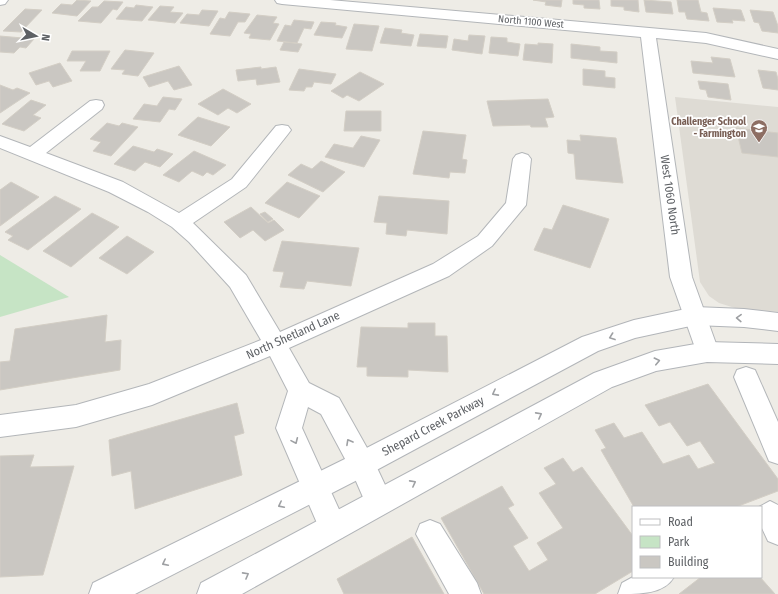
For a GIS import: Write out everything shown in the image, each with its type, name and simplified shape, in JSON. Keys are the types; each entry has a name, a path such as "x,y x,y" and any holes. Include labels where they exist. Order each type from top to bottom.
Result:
{"street":[{"name":"North 1100 West","path":"282,0 706,38 778,54"},
{"name":"West 1060 North","path":"648,33 681,277 707,352"},
{"path":"32,154 96,105"},
{"path":"179,222 239,183 282,130"},
{"path":"0,142 116,187 155,207 179,222 196,237 238,281 276,344 300,391 330,406 362,464 378,502"},
{"name":"North Shetland Lane","path":"0,426 76,416 152,394 276,344 441,270 485,241 516,205 522,159"},
{"name":"Shepard Creek Parkway","path":"104,594 362,464 590,344 634,329 695,316 744,318 778,322"},
{"path":"212,594 378,502 604,380 655,361 707,352 778,354"},
{"path":"746,377 778,452"},
{"path":"300,391 289,428 333,527"},
{"path":"430,534 466,594"},
{"path":"633,594 657,578"}],"shaded area":[{"path":"675,97 778,107 778,312 735,308 719,303 709,296 700,282"}],"green space":[{"path":"0,255 69,297 0,317"}],"building":[{"path":"77,0 91,1 77,16 52,13 61,4 72,5"},
{"path":"533,0 562,0 561,7 545,5 546,2"},
{"path":"573,0 599,0 600,9 584,8 584,5 573,4"},
{"path":"611,0 638,0 639,12 624,10 624,7 611,6"},
{"path":"644,0 671,2 673,14 646,12"},
{"path":"677,0 698,0 701,12 707,13 709,21 687,19 685,12 679,12"},
{"path":"104,1 123,2 117,10 113,9 101,23 78,21 92,7 98,7"},
{"path":"136,5 153,7 142,21 116,19 126,7 134,8"},
{"path":"160,6 174,7 170,12 183,13 175,23 148,20"},
{"path":"713,8 741,10 745,21 732,20 733,23 717,22"},
{"path":"25,9 42,10 21,32 3,31"},
{"path":"202,10 218,11 209,26 180,23 187,14 199,15"},
{"path":"750,10 773,12 778,26 778,33 762,31 759,23 754,22"},
{"path":"229,12 250,14 245,22 238,22 230,36 210,34 220,18 225,19"},
{"path":"257,15 277,17 273,23 279,24 270,40 249,38 251,34 244,33"},
{"path":"294,20 314,22 311,29 304,28 297,43 277,41 285,25 291,26"},
{"path":"321,22 336,23 335,25 347,27 342,38 314,35"},
{"path":"354,24 379,26 372,51 346,49"},
{"path":"385,28 402,30 401,33 414,35 411,46 380,43"},
{"path":"420,34 448,36 446,48 417,46"},
{"path":"469,35 485,36 482,54 452,50 454,39 468,41"},
{"path":"0,36 34,39 26,48 20,47 14,53 0,52"},
{"path":"491,37 507,38 507,42 520,44 518,56 489,53"},
{"path":"284,42 302,44 298,52 280,50"},
{"path":"538,43 553,44 552,63 523,60 525,44 538,45"},
{"path":"571,44 600,47 600,51 617,52 617,63 571,58"},
{"path":"125,50 154,53 138,76 122,74 125,70 111,69"},
{"path":"72,51 110,51 100,71 80,71 86,61 67,61"},
{"path":"711,57 730,59 735,77 693,73 691,61 713,63"},
{"path":"60,63 72,81 53,87 49,81 36,85 29,73"},
{"path":"179,66 192,85 174,90 168,81 149,87 143,77"},
{"path":"261,67 261,69 276,67 280,82 257,85 256,79 238,81 236,70"},
{"path":"299,69 336,74 331,84 314,82 312,87 306,87 304,91 289,90"},
{"path":"583,69 605,71 605,77 615,78 615,88 583,85"},
{"path":"758,70 776,72 778,79 778,90 763,88"},
{"path":"360,72 384,84 359,101 347,95 343,98 331,91"},
{"path":"698,81 728,84 731,100 708,97 706,90 700,89"},
{"path":"0,85 13,90 17,88 30,93 0,113"},
{"path":"223,89 251,104 237,113 228,108 218,115 198,104"},
{"path":"163,97 182,99 175,110 169,109 160,122 133,119 144,104 157,106"},
{"path":"548,99 554,117 545,118 548,127 531,127 530,125 493,126 487,101"},
{"path":"31,100 46,105 33,115 41,118 24,131 2,124"},
{"path":"346,111 381,111 381,131 344,131"},
{"path":"198,117 230,127 211,146 178,135"},
{"path":"107,123 119,126 122,123 138,127 111,156 93,151 101,142 90,139"},
{"name":"Challenger School - Farmington","path":"736,128 778,133 778,157 742,153"},
{"path":"423,131 466,135 462,159 467,160 465,173 450,172 449,178 413,174"},
{"path":"580,135 616,138 623,183 576,179 574,154 568,153 567,140 581,141"},
{"path":"361,136 380,140 364,167 325,157 334,144 353,148"},
{"path":"133,146 154,152 157,149 173,154 160,167 145,162 135,171 114,164"},
{"path":"194,151 226,165 213,175 207,172 203,176 192,171 179,182 163,175"},
{"path":"321,161 345,172 323,192 288,175 301,164 312,169"},
{"path":"11,182 39,197 0,226 0,190"},
{"path":"287,182 320,196 299,218 265,203"},
{"path":"55,196 81,209 28,250 8,240 13,236 5,232"},
{"path":"379,196 449,201 447,234 407,230 406,236 386,234 387,223 374,222"},
{"path":"563,205 609,219 590,268 534,250 544,228 552,230"},
{"path":"251,207 268,223 274,220 284,230 265,241 253,230 240,238 224,222"},
{"path":"265,212 273,219 268,222 260,214"},
{"path":"92,213 119,227 71,267 43,251"},
{"path":"127,236 154,252 127,274 99,258"},
{"path":"282,241 359,248 351,286 307,281 304,289 280,287 284,272 273,271"},
{"path":"107,315 105,342 121,340 120,370 0,390 0,362 10,361 15,329"},
{"path":"408,323 435,323 435,336 447,336 448,372 408,370 408,377 367,376 367,367 357,367 361,327 408,328"},
{"path":"708,384 778,479 778,491 739,506 633,506 601,450 606,448 595,430 614,423 624,438 642,432 663,464 689,455 698,469 715,463 700,441 687,446 670,422 659,426 645,405"},
{"path":"237,403 244,433 234,436 242,475 135,509 131,471 112,476 109,440"},
{"path":"34,455 30,467 74,466 43,575 0,577 0,456"},
{"path":"563,458 573,472 582,467 632,535 632,572 595,594 484,594 441,518 502,486 514,505 508,508 528,538 513,546 529,571 548,560 537,543 563,528 539,493 556,484 544,468"},
{"path":"412,537 444,594 344,594 337,579"},
{"path":"700,578 761,578 775,594 679,594"}],"place":[{"name":"Challenger School - Farmington","path":"759,143"}]}
